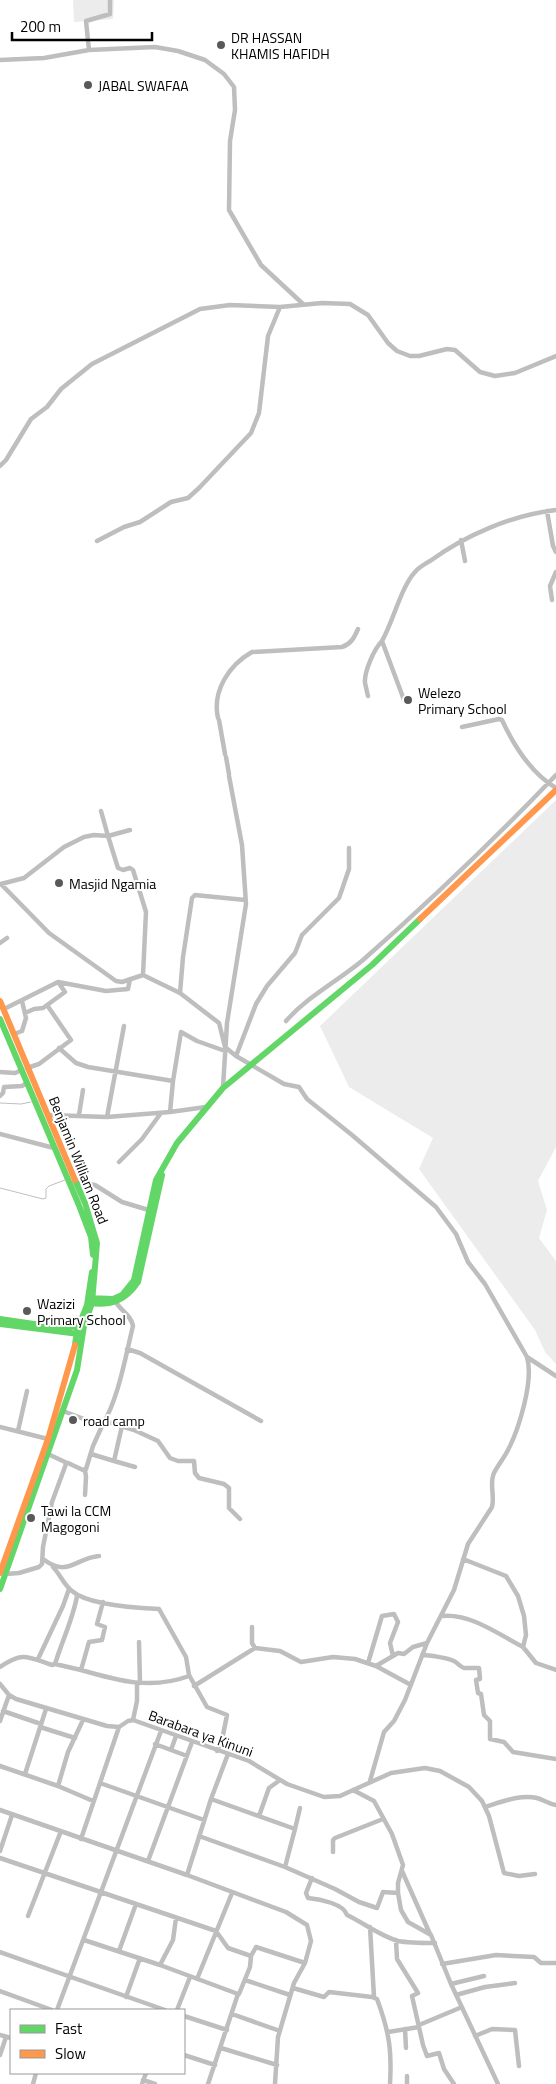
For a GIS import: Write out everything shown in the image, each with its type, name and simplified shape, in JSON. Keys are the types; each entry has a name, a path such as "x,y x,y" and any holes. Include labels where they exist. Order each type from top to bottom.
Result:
{"main road":[{"path":"90,1301 115,1301 131,1293 138,1282 151,1211 168,1160 177,1143 223,1088 372,966 556,789"},
{"name":"Benjamin William Road","path":"0,1001 14,1034 28,1083 91,1237 93,1263 90,1301"},
{"name":"Benjamin William Road","path":"0,1020 48,1115 96,1235 97,1252 90,1301 79,1334"},
{"path":"0,1319 61,1328 81,1326"},
{"path":"0,1324 79,1334"},
{"path":"2,1576 77,1370 79,1334"},
{"path":"0,1589 2,1576 48,1439 79,1334"}],"street":[{"path":"89,50 86,21 110,14 110,0"},
{"path":"0,60 44,58 89,50 155,47 178,51 205,60 224,74 234,87 235,110 230,141 229,210 261,265 303,304"},
{"path":"0,466 6,460 31,419 47,407 61,389 92,364 200,309 230,305 280,307 303,304 350,304 368,315 388,343 397,351 403,354 419,356 447,349 455,350 480,372 488,375 502,376 515,373 556,356"},
{"path":"97,542 124,527 140,522 151,513 172,502 188,498 251,433 259,413 268,336 280,307"},
{"path":"368,696 365,682 369,667 407,583 414,572 461,540 506,522 556,510"},
{"path":"547,511 553,546 556,552"},
{"path":"461,540 466,561"},
{"path":"552,600 550,583 556,572"},
{"path":"223,1088 227,1023 245,900 242,845 216,709 219,691 227,675 240,659 252,652 348,646 358,629"},
{"path":"382,641 404,700"},
{"path":"462,727 499,718 530,765 556,789"},
{"path":"286,1021 310,998 341,978 415,915 556,775"},
{"path":"101,811 118,868 123,870 130,868 133,870 146,912 143,975"},
{"path":"130,830 108,836 94,835 84,837 64,847 24,878 1,884 62,945 116,981 143,975 180,993 219,1023 225,1049"},
{"path":"236,1056 256,1004 266,986 294,953 302,935 339,898 349,869 349,848"},
{"path":"180,993 183,957 192,898 195,895 245,900"},
{"path":"0,943 7,938"},
{"path":"4,1009 58,982 87,988 117,991 128,989 130,979"},
{"path":"25,1013 48,1005 65,992 58,982"},
{"path":"14,1034 22,1031 26,1018 22,1001"},
{"path":"0,1072 15,1074 39,1064 71,1038 48,1005"},
{"path":"107,1116 124,1026"},
{"path":"170,1112 172,1081 181,1032 197,1041 225,1049 284,1084 298,1087 307,1099 436,1207 456,1234 468,1262 485,1284 527,1357 530,1371 516,1433 508,1452 494,1473 492,1484 494,1500 492,1507 468,1544 454,1590 427,1643 411,1685 394,1721 384,1732 370,1781"},
{"path":"59,1048 76,1063 115,1072 172,1081"},
{"path":"0,1096 3,1093 4,1087 22,1086 28,1083"},
{"path":"79,1115 84,1090"},
{"path":"48,1115 107,1116 161,1113 206,1107"},
{"path":"119,1162 142,1139 161,1113"},
{"path":"0,1134 54,1148"},
{"path":"76,1182 95,1185 122,1202 151,1211"},
{"path":"85,1496 85,1470 115,1394 133,1326 131,1318 115,1301"},
{"path":"127,1349 140,1353 261,1421"},
{"path":"527,1357 556,1376"},
{"path":"18,1431 27,1391"},
{"path":"63,1411 103,1423 122,1426 158,1441 163,1451 170,1458 194,1461 198,1478 224,1484 229,1488 229,1508 240,1519"},
{"path":"114,1461 122,1426"},
{"path":"0,1427 48,1439"},
{"path":"48,1454 85,1470"},
{"path":"91,1454 135,1467"},
{"path":"2,1576 39,1567 43,1559 43,1547 52,1502 67,1463"},
{"path":"53,1567 74,1565 86,1558 99,1556"},
{"path":"43,1559 60,1574 69,1589 77,1596 126,1607 159,1609 186,1657 189,1676 207,1707 227,1715 225,1731 217,1751"},
{"path":"463,1559 506,1576 518,1596 524,1616 526,1635 522,1646"},
{"path":"38,1659 69,1589"},
{"path":"55,1664 68,1622 75,1610 77,1596"},
{"path":"81,1670 89,1642 102,1640 105,1627 97,1624 103,1602"},
{"path":"368,1663 382,1616 394,1614 398,1622 390,1643 393,1656"},
{"path":"442,1616 452,1615 466,1619 522,1646 536,1663 556,1670"},
{"path":"252,1627 252,1643 255,1648"},
{"path":"132,1720 139,1683 139,1642"},
{"path":"376,1666 398,1653 404,1654 413,1647 427,1643"},
{"path":"194,1686 255,1648 280,1652 301,1662 333,1657 356,1659 376,1666 411,1685"},
{"path":"422,1655 432,1654 440,1658 454,1660 459,1666 464,1668 479,1668 480,1679 476,1680 478,1693 481,1694 484,1715 490,1721 490,1740 504,1742 513,1752 556,1759"},
{"path":"0,1667 19,1656 38,1659 52,1665 81,1670 124,1682 166,1683 189,1676"},
{"path":"0,1684 9,1695 46,1709 107,1726 119,1727 81,1838"},
{"path":"0,1721 9,1695"},
{"path":"25,1774 46,1709"},
{"path":"3,1711 75,1738"},
{"path":"58,1786 68,1752 83,1720"},
{"name":"Barabara ya Kinuni","path":"119,1727 132,1720 249,1761 280,1780 324,1797 340,1796 391,1773 410,1769 433,1768 469,1787 485,1807"},
{"path":"57,2009 161,1731"},
{"path":"171,1750 176,1736"},
{"path":"148,1861 192,1742"},
{"path":"155,1744 187,1756"},
{"path":"187,1875 211,1799 228,1754"},
{"path":"0,1766 94,1801"},
{"path":"258,1816 269,1788 280,1780"},
{"path":"100,1784 137,1795 204,1820"},
{"path":"353,1790 374,1800 392,1834 400,1854 402,1871 451,1984 498,2084"},
{"path":"535,1874 519,1876 504,1873 485,1807 511,1800 528,1798 536,1798 556,1805"},
{"path":"211,1799 295,1829"},
{"path":"284,1866 300,1808"},
{"path":"0,1810 187,1875 286,1912 307,1924 311,1941 305,1963 292,1988 280,2031 275,2084"},
{"path":"0,1851 12,1815"},
{"path":"333,1852 333,1840 335,1838 384,1819"},
{"path":"28,1916 61,1831"},
{"path":"199,1836 284,1866 359,1902 377,1908 383,1892 398,1893"},
{"path":"0,1858 216,1931 228,1948 251,1956"},
{"path":"402,1871 398,1883 402,1910 408,1922 431,1935"},
{"path":"312,1878 306,1893 308,1898 338,1906 345,1910 347,1915 396,1940 434,1943"},
{"path":"197,1979 232,1893"},
{"path":"120,1951 136,1904"},
{"path":"160,1965 172,1940 176,1918"},
{"path":"370,1927 374,1997 377,1999 388,2032 392,2059 390,2084"},
{"path":"84,1940 160,1965 238,1994"},
{"path":"396,1940 397,1959 418,1993 412,1996 428,2056 439,2052 444,2069 454,2084"},
{"path":"208,2084 238,1994 245,1980 252,1959 251,1956 256,1947 305,1963"},
{"path":"0,1952 162,2009"},
{"path":"442,1964 496,1955 534,1957 541,1963 556,1963"},
{"path":"126,1997 140,1958"},
{"path":"451,1984 484,1976"},
{"path":"177,2009 190,1977"},
{"path":"245,1980 290,1995"},
{"path":"456,1995 485,1986 514,1983"},
{"path":"292,1988 324,1997 329,1992 374,1997"},
{"path":"0,1991 49,2009"},
{"path":"388,2032 419,2026 462,2008"},
{"path":"232,2014 280,2031"},
{"path":"185,2016 227,2030"},
{"path":"405,2028 406,2048"},
{"path":"475,2036 492,2030 515,2030 519,2066"},
{"path":"0,2035 9,2038 0,2055"},
{"path":"221,2048 277,2065"},
{"path":"185,2054 215,2065"},
{"path":"407,2076 407,2084"},
{"path":"143,2082 155,2084"}],"shaded area":[{"path":"73,0 114,0 113,19 74,22"},
{"path":"556,800 556,1147 538,1181 547,1210 539,1238 556,1261 556,1364 545,1352 535,1330 419,1169 433,1138 349,1087 320,1026"}],"waterway":[{"path":"0,1103 21,1104 31,1102"},
{"path":"0,1188 43,1199 46,1198 46,1189 49,1186 65,1180"}],"traffic: fast":[{"path":"88,1298 113,1299 122,1295 134,1280 156,1180 177,1143 223,1088 372,965 420,919"},
{"path":"0,1019 78,1203 91,1237 93,1255"},
{"path":"89,1303 104,1304 117,1301 128,1294 138,1282 162,1175"},
{"path":"0,1589 77,1370 84,1326 92,1303 97,1243 85,1203 75,1180"},
{"path":"75,1345 77,1330 87,1305 92,1272"},
{"path":"0,1319 61,1328 80,1326"},
{"path":"0,1324 79,1334"}],"traffic: slow":[{"path":"420,919 556,790"},
{"path":"0,1001 75,1180"},
{"path":"0,1573 48,1439 75,1345"}],"place":[{"name":"DR HASSAN KHAMIS HAFIDH","path":"221,45"},
{"name":"JABAL SWAFAA","path":"88,85"},
{"name":"Welezo Primary School","path":"408,700"},
{"name":"Masjid Ngamia","path":"59,883"},
{"name":"Wazizi Primary School","path":"27,1311"},
{"name":"road camp","path":"73,1420"},
{"name":"Tawi la CCM Magogoni","path":"31,1518"}]}
